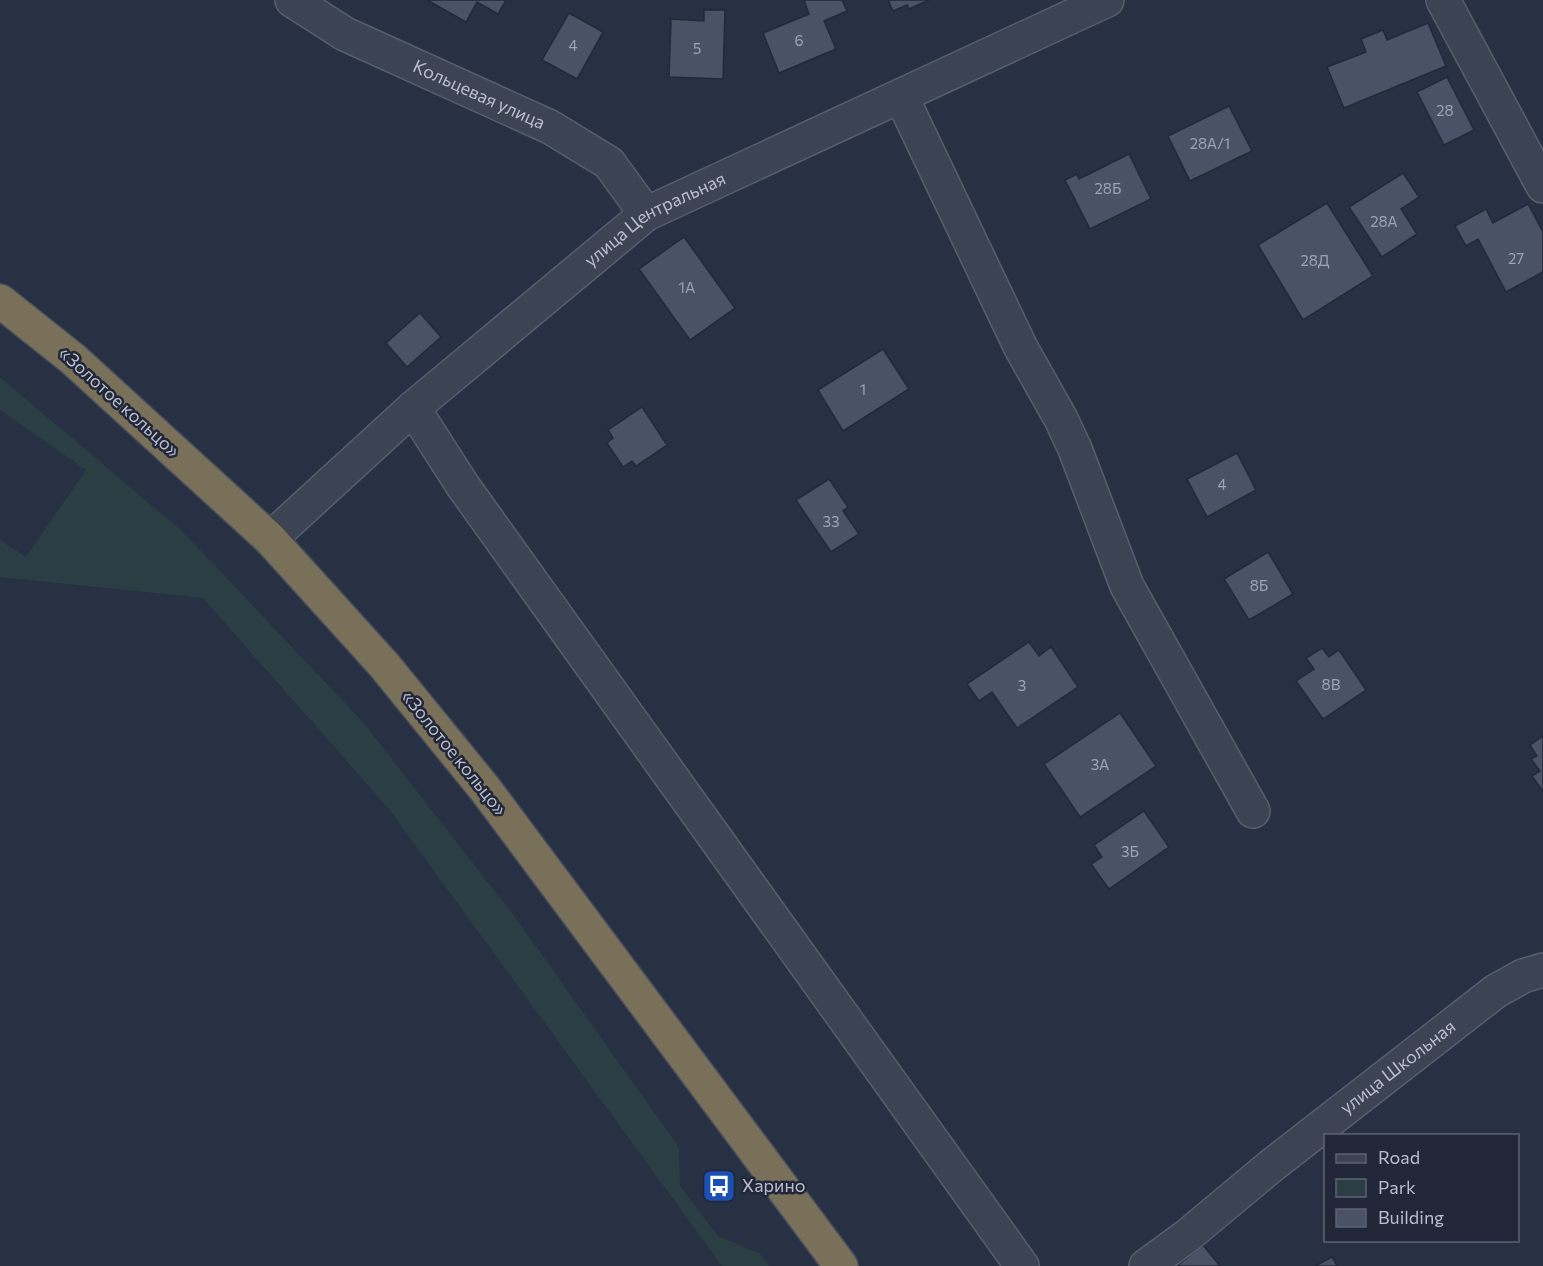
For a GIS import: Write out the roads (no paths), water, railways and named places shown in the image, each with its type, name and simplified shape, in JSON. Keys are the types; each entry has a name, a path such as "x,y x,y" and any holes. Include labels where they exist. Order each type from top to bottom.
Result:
{"highway":[{"name":"«Золотое кольцо»","path":"0,301 73,359 270,539 384,665 485,789 841,1266"}],"street":[{"name":"Кольцевая улица","path":"292,0 345,34 550,127 570,139 609,163 646,214"},
{"name":"улица Центральная","path":"270,539 413,408 646,214 1107,0"},
{"path":"1443,0 1543,186"},
{"path":"901,96 1021,348 1075,449 1127,586 1253,812"},
{"path":"413,408 470,496 1022,1266"},
{"name":"улица Школьная","path":"1146,1266 1496,991 1523,976 1543,970"}],"place":[{"name":"Харино","path":"719,1186"}]}
